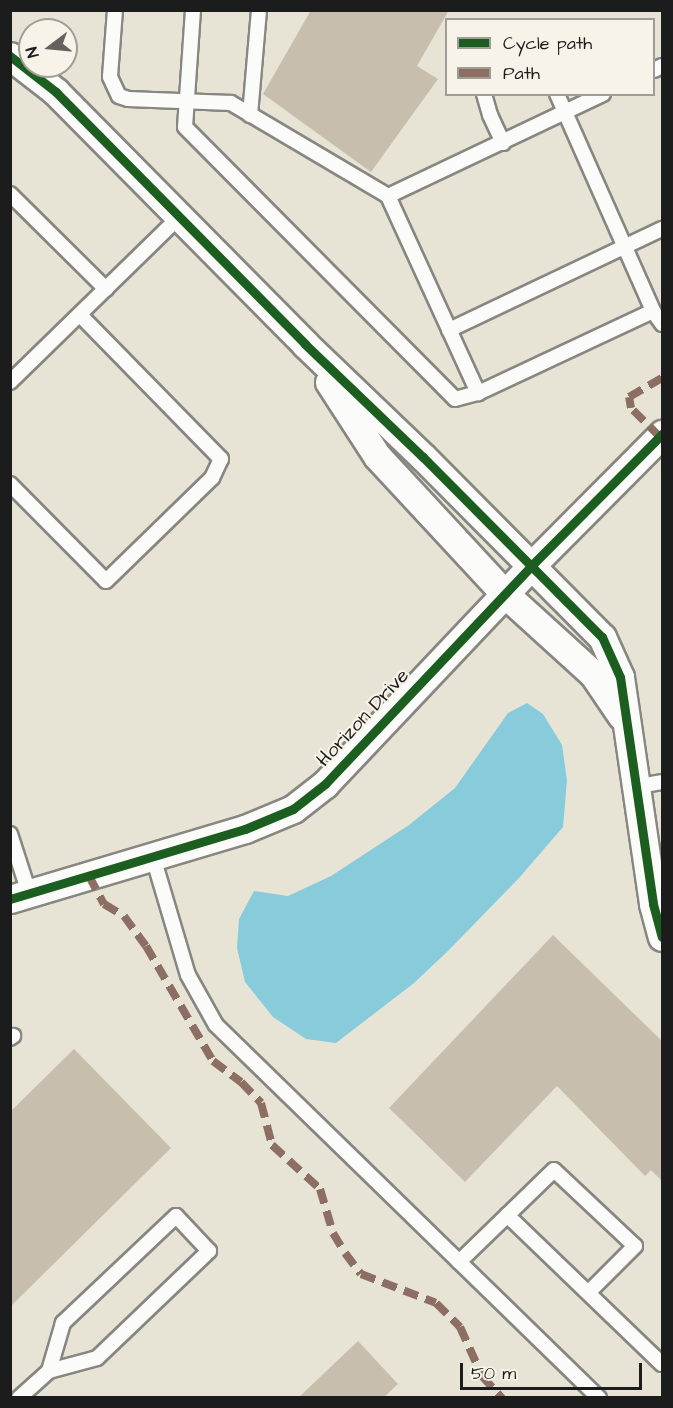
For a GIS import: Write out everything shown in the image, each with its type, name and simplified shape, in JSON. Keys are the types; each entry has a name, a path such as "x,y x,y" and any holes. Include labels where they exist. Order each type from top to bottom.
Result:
{"street":[{"path":"10,56 56,92 305,344 532,565 602,637 620,678 624,721 653,904 663,937"},
{"path":"305,344 377,456 505,594 593,674 624,721"},
{"name":"Horizon Drive","path":"20,896 271,820 293,810 312,796 532,565 663,434"}],"lane":[{"path":"115,10 110,77 119,96 129,99 231,103 388,196 478,393"},
{"path":"193,10 185,127 454,399 478,393 653,311"},
{"path":"250,115 259,10"},
{"path":"485,96 490,115 503,143"},
{"path":"558,96 653,311 663,324"},
{"path":"388,196 599,96"},
{"path":"10,194 106,289"},
{"path":"10,382 179,217"},
{"path":"449,330 663,229"},
{"path":"10,484 106,581 212,478 221,459 80,315"},
{"path":"634,787 663,782"},
{"path":"10,834 20,896"},
{"path":"153,857 188,975 216,1025 599,1398"},
{"path":"459,1262 554,1170 635,1246 588,1293"},
{"path":"507,1215 663,1364"},
{"path":"20,1398 49,1371 97,1358 209,1251 176,1216 63,1323 49,1371"}],"water":[{"path":"527,703 543,714 562,745 567,780 563,827 519,878 448,951 414,983 336,1043 306,1039 273,1017 245,982 237,948 239,919 254,891 288,896 331,876 409,825 455,788 508,713"}],"building":[{"path":"311,10 449,10 417,66 438,79 371,172 263,94"},
{"path":"553,935 663,1042 663,1182 651,1170 645,1176 557,1086 465,1182 389,1108"},
{"path":"74,1049 171,1148 10,1307 10,1112"},
{"path":"358,1341 398,1384 383,1398 298,1398"}],"marked path":[{"path":"660,437 631,408 629,397 662,378"},
{"path":"89,876 104,904 124,916 146,946 213,1061 241,1082 261,1103 272,1145 320,1189 333,1233 361,1274 436,1303 460,1327 482,1376 502,1398"}],"cycle path":[{"path":"10,56 56,92 305,344 423,457 602,637 620,677 653,904 662,937"},
{"path":"10,899 245,829 293,809 325,784 532,565 662,434"}]}
